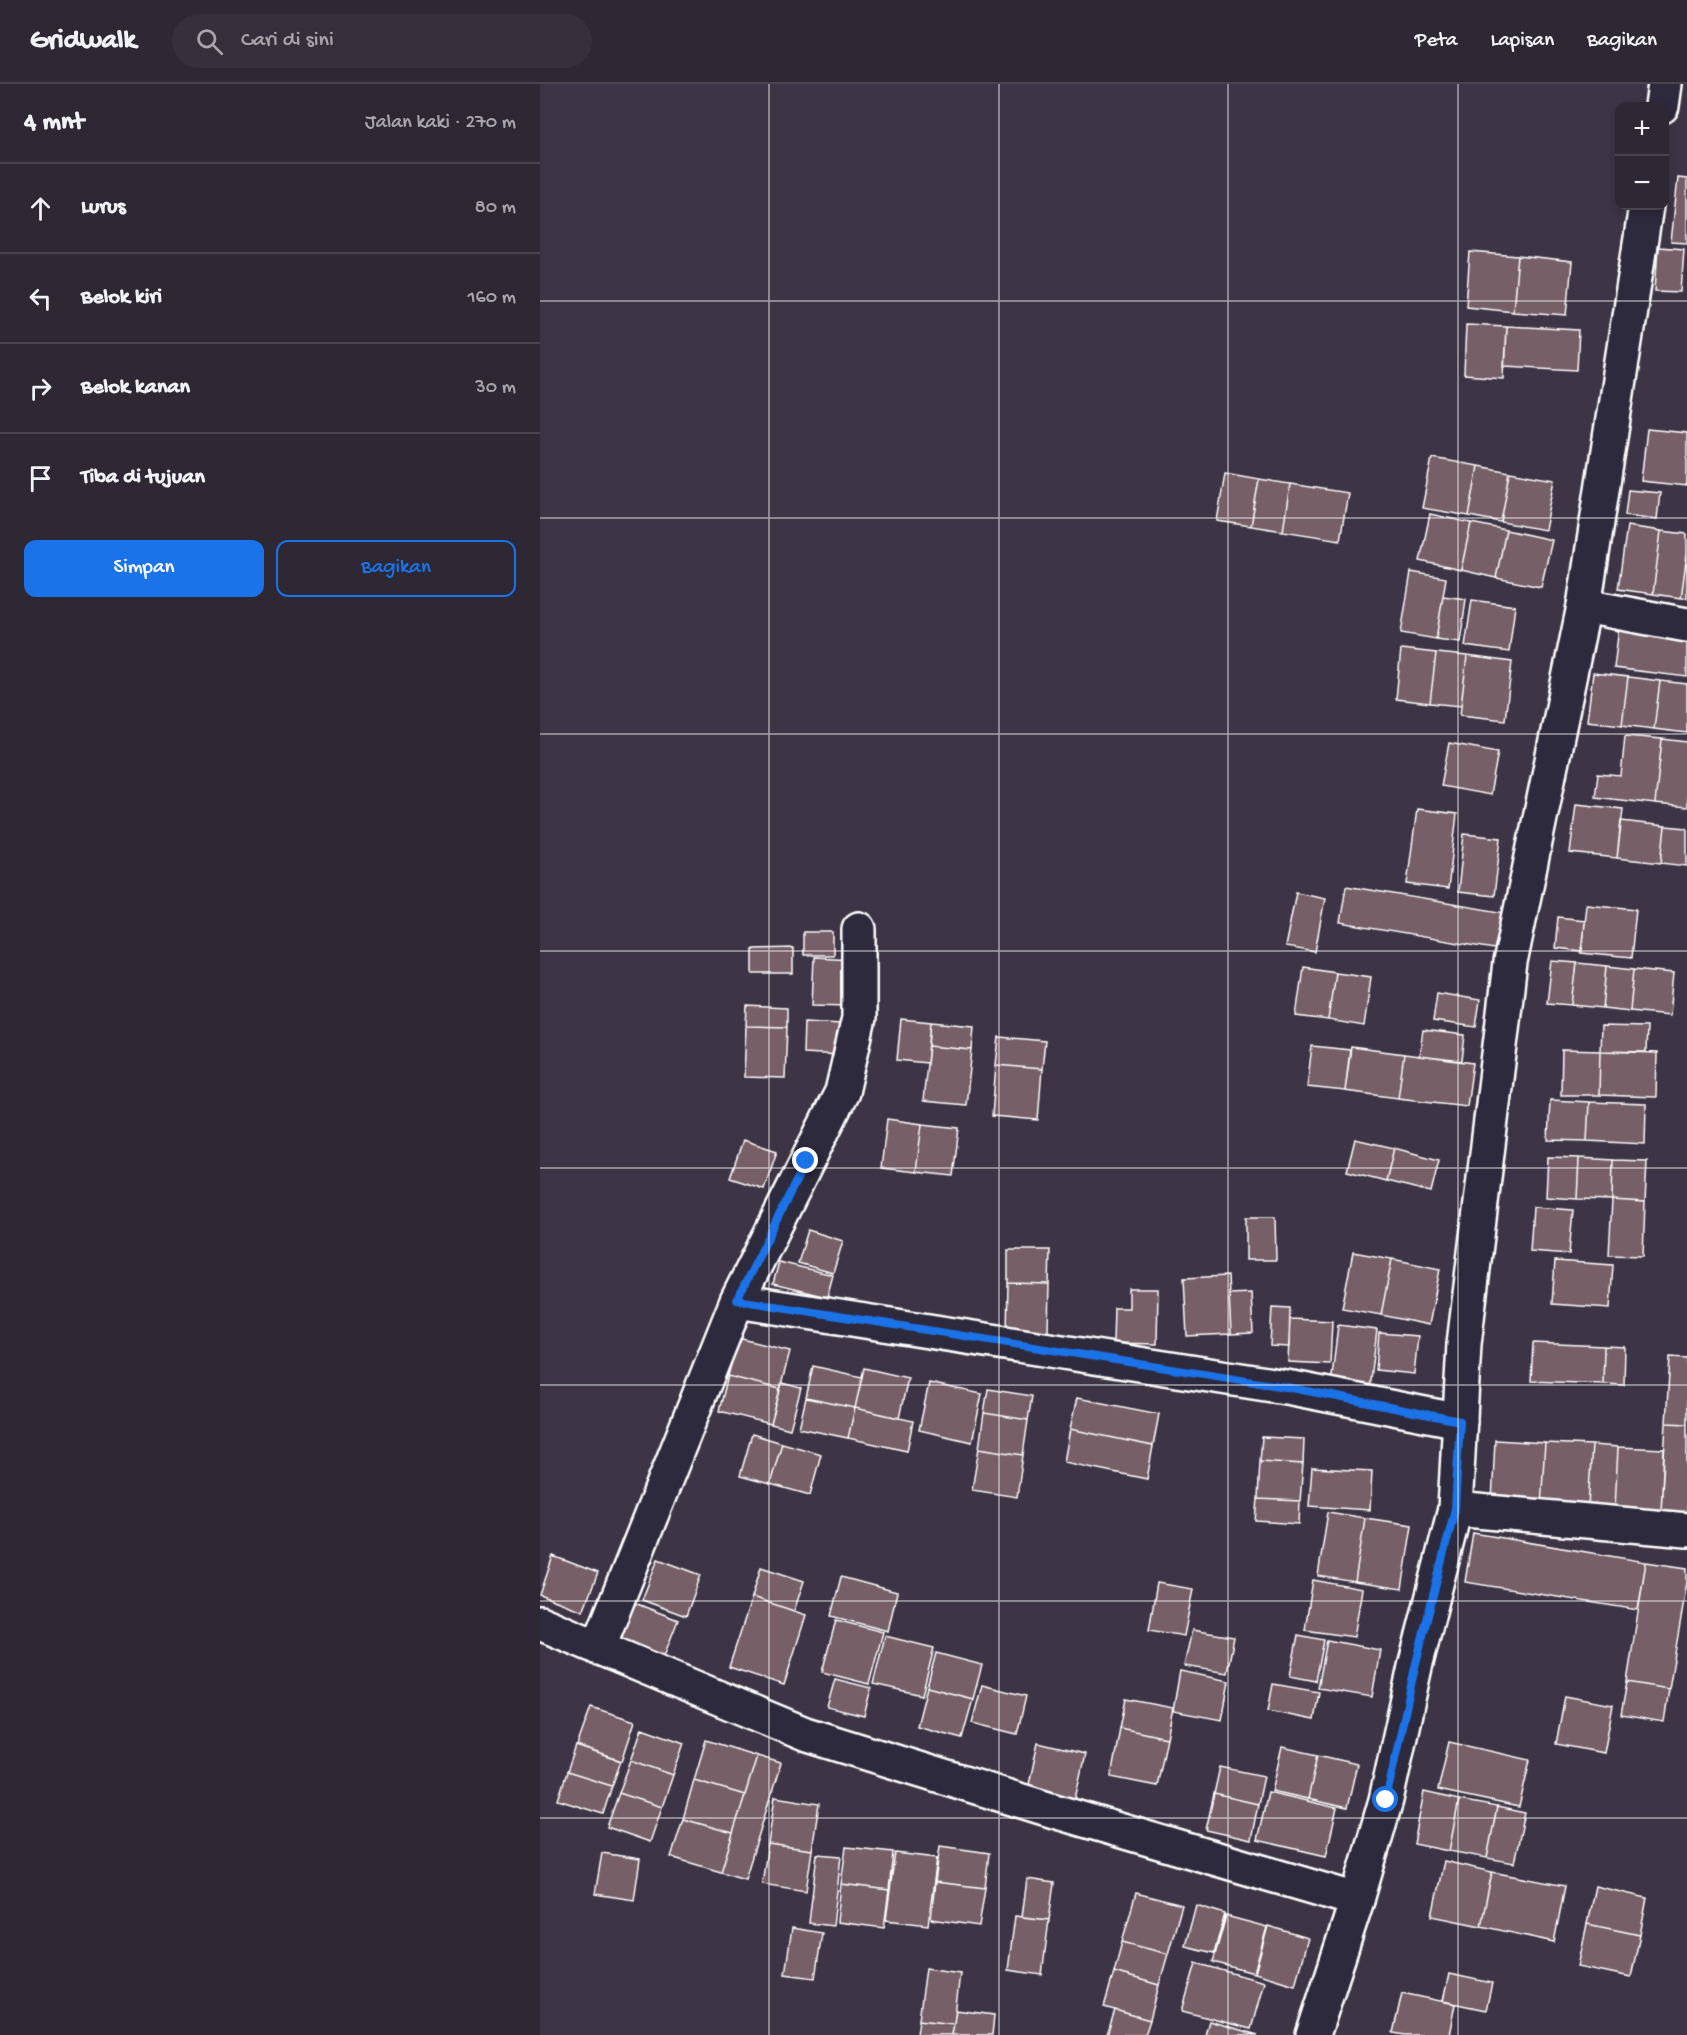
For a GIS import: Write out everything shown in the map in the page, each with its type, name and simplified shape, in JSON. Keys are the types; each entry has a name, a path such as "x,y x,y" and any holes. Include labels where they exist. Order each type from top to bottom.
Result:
{"street":[{"path":"1663,102 1665,84"},
{"path":"1314,2035 1386,1800 1415,1667 1455,1509 1464,1344 1510,963 1584,606 1645,210"},
{"path":"1584,606 1687,625"},
{"path":"598,1648 737,1300 842,1092 859,1018 859,929"},
{"path":"737,1300 1280,1386 1460,1421"},
{"path":"1455,1509 1687,1530"},
{"path":"540,1623 805,1734 1054,1811 1357,1900"}],"building":[{"path":"1678,178 1687,179 1687,243 1671,242"},
{"path":"1658,247 1684,249 1681,292 1655,291"},
{"path":"1470,252 1518,256 1513,311 1466,306"},
{"path":"1518,256 1572,262 1567,315 1513,311"},
{"path":"1466,324 1506,326 1504,378 1464,375"},
{"path":"1506,326 1579,330 1577,370 1504,366"},
{"path":"1647,429 1687,433 1687,486 1641,481"},
{"path":"1432,458 1478,466 1469,516 1422,508"},
{"path":"1478,466 1510,472 1501,522 1469,516"},
{"path":"1510,472 1555,480 1545,530 1501,522"},
{"path":"1225,473 1259,479 1251,526 1217,521"},
{"path":"1259,479 1290,484 1283,531 1251,526"},
{"path":"1290,484 1348,493 1340,540 1283,531"},
{"path":"1628,490 1660,493 1657,519 1625,515"},
{"path":"1430,514 1471,523 1461,570 1420,561"},
{"path":"1471,523 1506,530 1496,578 1461,570"},
{"path":"1627,526 1661,531 1653,594 1618,589"},
{"path":"1506,530 1552,540 1541,587 1496,578"},
{"path":"1661,531 1687,534 1687,554 1681,598 1653,594"},
{"path":"1687,554 1687,598 1681,598"},
{"path":"1411,572 1446,578 1436,639 1401,633"},
{"path":"1443,596 1466,599 1460,642 1436,639"},
{"path":"1472,600 1515,606 1509,652 1465,646"},
{"path":"1619,627 1687,635 1687,677 1614,668"},
{"path":"1401,649 1436,653 1430,703 1396,699"},
{"path":"1436,653 1467,656 1461,706 1430,703"},
{"path":"1467,656 1512,662 1505,720 1460,715"},
{"path":"1593,673 1628,677 1622,725 1587,721"},
{"path":"1628,677 1660,681 1654,729 1622,725"},
{"path":"1660,681 1687,684 1687,733 1654,729"},
{"path":"1625,736 1662,739 1655,804 1595,797 1598,774 1621,776"},
{"path":"1662,739 1687,742 1687,807 1655,804"},
{"path":"1449,743 1498,752 1490,795 1441,786"},
{"path":"1576,804 1623,809 1617,858 1570,853"},
{"path":"1417,809 1457,814 1448,889 1407,884"},
{"path":"1621,821 1665,826 1661,863 1617,858"},
{"path":"1665,826 1687,828 1687,866 1661,863"},
{"path":"1464,834 1501,838 1494,896 1458,892"},
{"path":"1346,886 1512,914 1506,951 1340,923"},
{"path":"1296,892 1325,898 1315,952 1285,947"},
{"path":"1586,904 1636,909 1631,958 1581,953"},
{"path":"1558,917 1584,920 1582,951 1555,948"},
{"path":"803,932 833,932 833,955 803,955"},
{"path":"793,948 793,974 753,974 753,949"},
{"path":"814,957 851,959 849,1006 812,1005"},
{"path":"1552,961 1577,963 1572,1005 1547,1003"},
{"path":"1577,963 1607,966 1603,1008 1572,1005"},
{"path":"1607,966 1634,969 1630,1011 1603,1008"},
{"path":"1303,967 1335,972 1328,1020 1296,1016"},
{"path":"1634,969 1674,973 1670,1015 1630,1011"},
{"path":"1335,972 1371,977 1364,1026 1328,1020"},
{"path":"1437,993 1480,1000 1476,1027 1433,1021"},
{"path":"747,1006 787,1008 787,1027 746,1026"},
{"path":"901,1019 931,1022 927,1063 897,1060"},
{"path":"804,1022 842,1024 841,1055 803,1053"},
{"path":"931,1022 974,1026 972,1050 929,1046"},
{"path":"746,1026 787,1027 785,1078 744,1077"},
{"path":"1601,1026 1647,1027 1646,1052 1600,1051"},
{"path":"1423,1030 1465,1035 1462,1061 1419,1056"},
{"path":"999,1037 1045,1041 1042,1069 996,1065"},
{"path":"929,1046 972,1050 966,1105 923,1101"},
{"path":"1312,1046 1350,1050 1345,1091 1307,1087"},
{"path":"1351,1047 1404,1054 1398,1098 1345,1091"},
{"path":"1562,1050 1600,1051 1599,1095 1561,1095"},
{"path":"1600,1051 1657,1053 1656,1097 1599,1095"},
{"path":"1404,1054 1473,1063 1467,1106 1398,1098"},
{"path":"996,1065 1042,1069 1038,1120 992,1116"},
{"path":"1550,1100 1589,1102 1587,1141 1548,1140"},
{"path":"1589,1102 1646,1104 1645,1144 1587,1141"},
{"path":"887,1119 922,1124 916,1172 881,1168"},
{"path":"922,1124 959,1128 953,1176 916,1172"},
{"path":"1355,1139 1394,1148 1386,1181 1347,1171"},
{"path":"743,1140 777,1151 764,1189 730,1178"},
{"path":"1394,1148 1439,1160 1431,1192 1386,1181"},
{"path":"1548,1157 1579,1158 1577,1199 1546,1197"},
{"path":"1579,1158 1613,1160 1612,1200 1577,1199"},
{"path":"1613,1160 1647,1161 1645,1202 1612,1200"},
{"path":"1612,1200 1645,1202 1643,1256 1609,1255"},
{"path":"1533,1207 1573,1210 1569,1254 1530,1251"},
{"path":"1246,1217 1275,1217 1276,1260 1246,1260"},
{"path":"808,1230 843,1241 833,1273 798,1263"},
{"path":"1008,1250 1050,1250 1049,1284 1008,1283"},
{"path":"1353,1252 1392,1259 1381,1315 1342,1308"},
{"path":"1392,1259 1440,1269 1429,1325 1381,1315"},
{"path":"1555,1261 1613,1265 1610,1308 1552,1304"},
{"path":"779,1262 833,1275 827,1297 773,1284"},
{"path":"1228,1276 1231,1334 1187,1336 1184,1278"},
{"path":"1008,1283 1049,1284 1048,1333 1007,1333"},
{"path":"1129,1289 1158,1289 1157,1344 1113,1343 1114,1308 1129,1308"},
{"path":"1251,1293 1253,1333 1231,1334 1229,1294"},
{"path":"1272,1307 1290,1308 1289,1347 1270,1346"},
{"path":"1290,1319 1332,1321 1330,1364 1288,1362"},
{"path":"1338,1325 1377,1330 1370,1389 1331,1385"},
{"path":"1379,1333 1418,1336 1414,1374 1376,1370"},
{"path":"738,1338 790,1351 780,1389 728,1376"},
{"path":"1533,1343 1604,1346 1603,1384 1531,1381"},
{"path":"1604,1346 1625,1347 1624,1385 1603,1384"},
{"path":"1670,1357 1687,1358 1687,1424 1666,1423"},
{"path":"813,1366 862,1377 855,1408 806,1398"},
{"path":"864,1368 908,1378 899,1418 855,1408"},
{"path":"728,1376 780,1389 771,1424 719,1411"},
{"path":"782,1383 801,1388 790,1429 771,1424"},
{"path":"929,1383 982,1394 972,1442 919,1430"},
{"path":"988,1389 1032,1396 1028,1420 984,1413"},
{"path":"806,1398 855,1408 848,1438 799,1428"},
{"path":"1077,1398 1159,1414 1153,1446 1070,1429"},
{"path":"855,1408 913,1421 907,1451 848,1438"},
{"path":"984,1413 1028,1420 1023,1455 979,1448"},
{"path":"1666,1423 1687,1424 1687,1513 1661,1512"},
{"path":"1070,1429 1153,1446 1147,1479 1064,1462"},
{"path":"752,1434 782,1443 770,1484 740,1476"},
{"path":"1262,1437 1304,1439 1303,1464 1260,1461"},
{"path":"1495,1440 1545,1443 1541,1505 1492,1502"},
{"path":"782,1443 821,1454 810,1495 770,1484"},
{"path":"1545,1443 1592,1445 1588,1507 1541,1505"},
{"path":"1592,1445 1618,1447 1615,1509 1588,1507"},
{"path":"1618,1447 1664,1449 1661,1512 1615,1509"},
{"path":"979,1448 1023,1455 1017,1497 972,1490"},
{"path":"1260,1461 1303,1464 1300,1501 1258,1499"},
{"path":"1312,1468 1372,1471 1370,1510 1309,1506"},
{"path":"1258,1499 1300,1501 1299,1524 1256,1521"},
{"path":"1328,1512 1365,1518 1355,1582 1318,1576"},
{"path":"1365,1518 1412,1525 1402,1589 1355,1582"},
{"path":"1473,1533 1646,1562 1638,1610 1465,1582"},
{"path":"553,1556 598,1573 583,1611 540,1595"},
{"path":"658,1559 701,1575 686,1616 642,1600"},
{"path":"1646,1562 1687,1568 1687,1582 1669,1689 1627,1682"},
{"path":"761,1567 804,1581 794,1611 752,1597"},
{"path":"841,1577 897,1592 888,1631 831,1616"},
{"path":"1313,1580 1362,1589 1354,1637 1305,1630"},
{"path":"1157,1583 1193,1589 1184,1636 1149,1630"},
{"path":"752,1597 806,1615 784,1685 729,1667"},
{"path":"632,1602 678,1620 662,1661 616,1644"},
{"path":"836,1620 883,1632 869,1684 822,1672"},
{"path":"1192,1630 1234,1637 1227,1673 1184,1666"},
{"path":"1298,1635 1324,1640 1316,1681 1290,1676"},
{"path":"885,1636 934,1648 922,1695 873,1684"},
{"path":"1327,1640 1380,1650 1372,1697 1318,1688"},
{"path":"936,1653 982,1665 973,1699 927,1687"},
{"path":"1180,1671 1229,1681 1222,1720 1173,1711"},
{"path":"835,1679 871,1688 864,1716 827,1707"},
{"path":"1627,1682 1669,1689 1664,1722 1621,1715"},
{"path":"1273,1684 1319,1692 1314,1720 1268,1711"},
{"path":"982,1685 1026,1696 1017,1734 972,1723"},
{"path":"927,1687 973,1699 962,1738 917,1726"},
{"path":"1565,1696 1613,1705 1604,1753 1556,1744"},
{"path":"1126,1699 1173,1708 1167,1738 1120,1728"},
{"path":"591,1707 635,1721 622,1761 577,1746"},
{"path":"642,1728 684,1743 673,1775 631,1760"},
{"path":"1120,1728 1167,1738 1157,1786 1111,1777"},
{"path":"706,1740 757,1756 745,1795 694,1780"},
{"path":"1449,1742 1530,1760 1519,1807 1438,1790"},
{"path":"1038,1743 1085,1754 1075,1799 1028,1789"},
{"path":"576,1746 621,1761 612,1786 567,1772"},
{"path":"1282,1747 1318,1755 1308,1799 1272,1791"},
{"path":"1318,1755 1357,1764 1347,1808 1308,1799"},
{"path":"757,1756 781,1763 745,1879 721,1872"},
{"path":"631,1760 673,1775 662,1807 619,1793"},
{"path":"1220,1767 1264,1776 1258,1804 1214,1794"},
{"path":"567,1772 612,1786 603,1814 558,1800"},
{"path":"694,1780 745,1795 733,1833 683,1819"},
{"path":"1268,1792 1337,1808 1326,1856 1257,1840"},
{"path":"1424,1792 1459,1800 1449,1851 1414,1844"},
{"path":"619,1793 662,1807 650,1842 607,1827"},
{"path":"1214,1794 1258,1804 1251,1840 1206,1830"},
{"path":"775,1797 819,1804 812,1850 768,1844"},
{"path":"1459,1800 1497,1807 1487,1858 1449,1851"},
{"path":"1497,1807 1525,1813 1514,1863 1487,1858"},
{"path":"683,1819 733,1833 721,1872 671,1857"},
{"path":"768,1844 812,1850 806,1891 762,1884"},
{"path":"940,1846 989,1853 985,1888 935,1882"},
{"path":"846,1847 893,1852 889,1890 841,1884"},
{"path":"602,1853 640,1859 634,1900 595,1894"},
{"path":"895,1853 937,1858 928,1925 886,1920"},
{"path":"817,1854 841,1856 833,1926 809,1923"},
{"path":"1444,1861 1492,1872 1481,1926 1432,1916"},
{"path":"1492,1872 1565,1886 1554,1942 1481,1926"},
{"path":"1027,1879 1054,1883 1049,1920 1022,1917"},
{"path":"935,1882 985,1888 979,1926 931,1919"},
{"path":"841,1884 889,1890 884,1928 837,1922"},
{"path":"1595,1886 1647,1898 1640,1935 1587,1924"},
{"path":"1136,1893 1182,1905 1168,1954 1122,1942"},
{"path":"1196,1905 1225,1914 1214,1953 1185,1946"},
{"path":"1015,1916 1049,1920 1042,1975 1008,1970"},
{"path":"1226,1916 1267,1927 1254,1973 1213,1962"},
{"path":"1587,1924 1640,1935 1631,1977 1578,1966"},
{"path":"1268,1926 1308,1938 1295,1985 1255,1973"},
{"path":"792,1928 822,1933 815,1978 785,1974"},
{"path":"1122,1942 1168,1954 1159,1985 1114,1972"},
{"path":"1196,1963 1264,1982 1251,2029 1182,2011"},
{"path":"926,1968 960,1973 954,2024 919,2020"},
{"path":"1114,1972 1159,1985 1150,2020 1104,2007"},
{"path":"1449,1974 1492,1983 1486,2010 1443,2001"},
{"path":"1402,1993 1455,2004 1449,2035 1393,2033"},
{"path":"956,2010 994,2015 992,2035 952,2035"},
{"path":"1115,2010 1150,2020 1145,2035 1107,2035"},
{"path":"919,2020 954,2024 952,2035 917,2035"},
{"path":"1209,2021 1258,2035 1205,2035"}],"route":[{"path":"806,1161 737,1300 1292,1388 1460,1421 1455,1509 1415,1667 1386,1800"}]}
